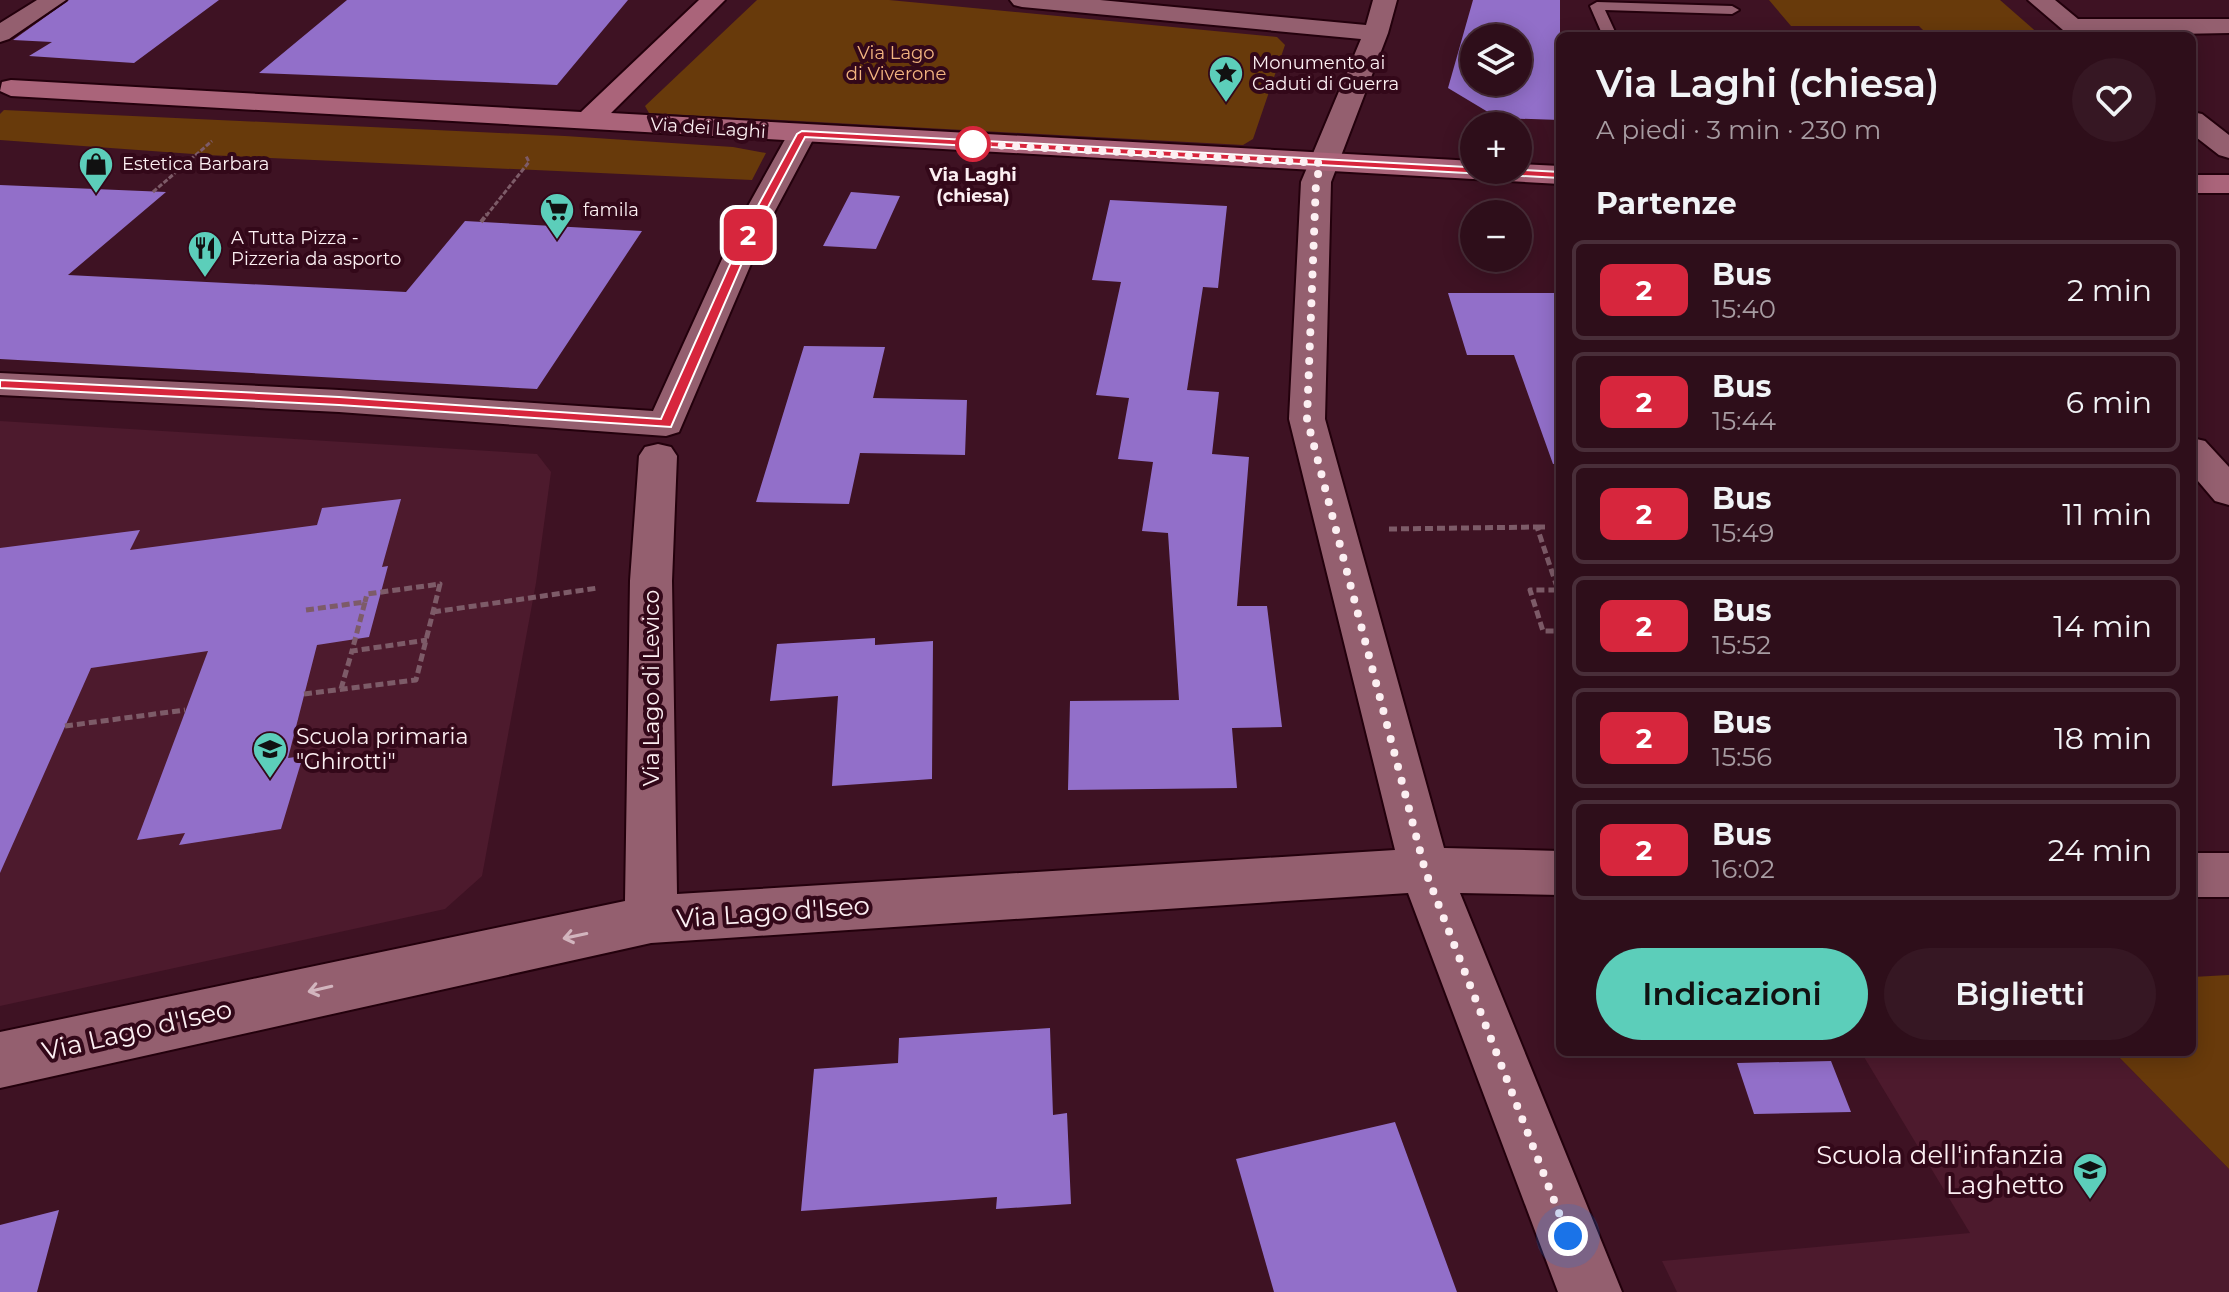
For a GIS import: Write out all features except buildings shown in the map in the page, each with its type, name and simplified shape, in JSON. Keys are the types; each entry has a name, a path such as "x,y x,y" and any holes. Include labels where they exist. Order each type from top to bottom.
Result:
{"street":[{"path":"0,34 54,0"},
{"path":"587,121 713,0"},
{"path":"1022,0 1376,33"},
{"path":"1385,0 1376,33 1321,163 1316,192 1307,419 1425,870 1590,1292"},
{"path":"2040,0 2079,31 2229,26"},
{"name":"Via dei Laghi","path":"4,90 1556,175"},
{"path":"2196,123 2229,149"},
{"name":"Via Lago di Levico","path":"651,919 651,581 662,440 753,224 802,134"},
{"path":"2196,184 2229,184"},
{"path":"0,384 339,401 662,440"},
{"path":"2196,455 2229,492"},
{"name":"Via Lago d'Iseo","path":"0,1060 651,919 1425,870 1556,873"},
{"path":"2196,875 2229,875"}],"lane":[{"path":"1608,32 1597,6 1732,10"}],"path":[{"path":"153,192 259,102"},
{"path":"481,222 529,162 521,144 505,136 513,116"},
{"path":"1537,527 1556,584"},
{"path":"1336,530 1549,527"},
{"path":"433,612 651,581"},
{"path":"304,694 416,680 440,584 367,594 341,689"},
{"path":"1556,590 1530,590 1543,631 1556,631"},
{"path":"306,610 365,602"},
{"path":"352,651 427,640"},
{"path":"65,726 185,710"}],"shaded area":[{"name":"Scuola primaria \"Ghirotti\"","path":"0,421 537,454 551,472 536,583 482,876 445,909 0,1006"},
{"name":"Scuola dell'infanzia Laghetto","path":"1863,1056 2118,1056 2229,1169 2229,1292 1677,1292 1662,1261 1970,1233"}],"green space":[{"name":"Via Lago di Viverone","path":"757,0 889,0 1277,37 1285,45 1253,139 1243,145 649,113 645,106"},
{"path":"1769,0 2000,0 2036,32 1925,32 1919,26 1791,26"},
{"path":"4,110 565,136 733,147 766,153 752,180 207,155 0,140 0,114"},
{"path":"2229,975 2229,1169 2118,1056 2196,1056 2196,977"}],"bus line":[{"name":"2","path":"0,384 339,401 666,424 753,224 802,134 1556,175"}],"place":[{"name":"Monumento ai Caduti di Guerra","path":"1226,104"},
{"name":"Via Laghi (chiesa)","path":"973,144"},
{"name":"Estetica Barbara","path":"96,195"},
{"name":"famila","path":"557,241"},
{"name":"A Tutta Pizza - Pizzeria da asporto","path":"205,279"},
{"name":"Scuola primaria \"Ghirotti\"","path":"270,780"},
{"name":"Scuola dell'infanzia Laghetto","path":"2090,1201"}],"route":[{"path":"973,144 1321,163 1316,182 1307,419 1425,870 1568,1236"}]}
